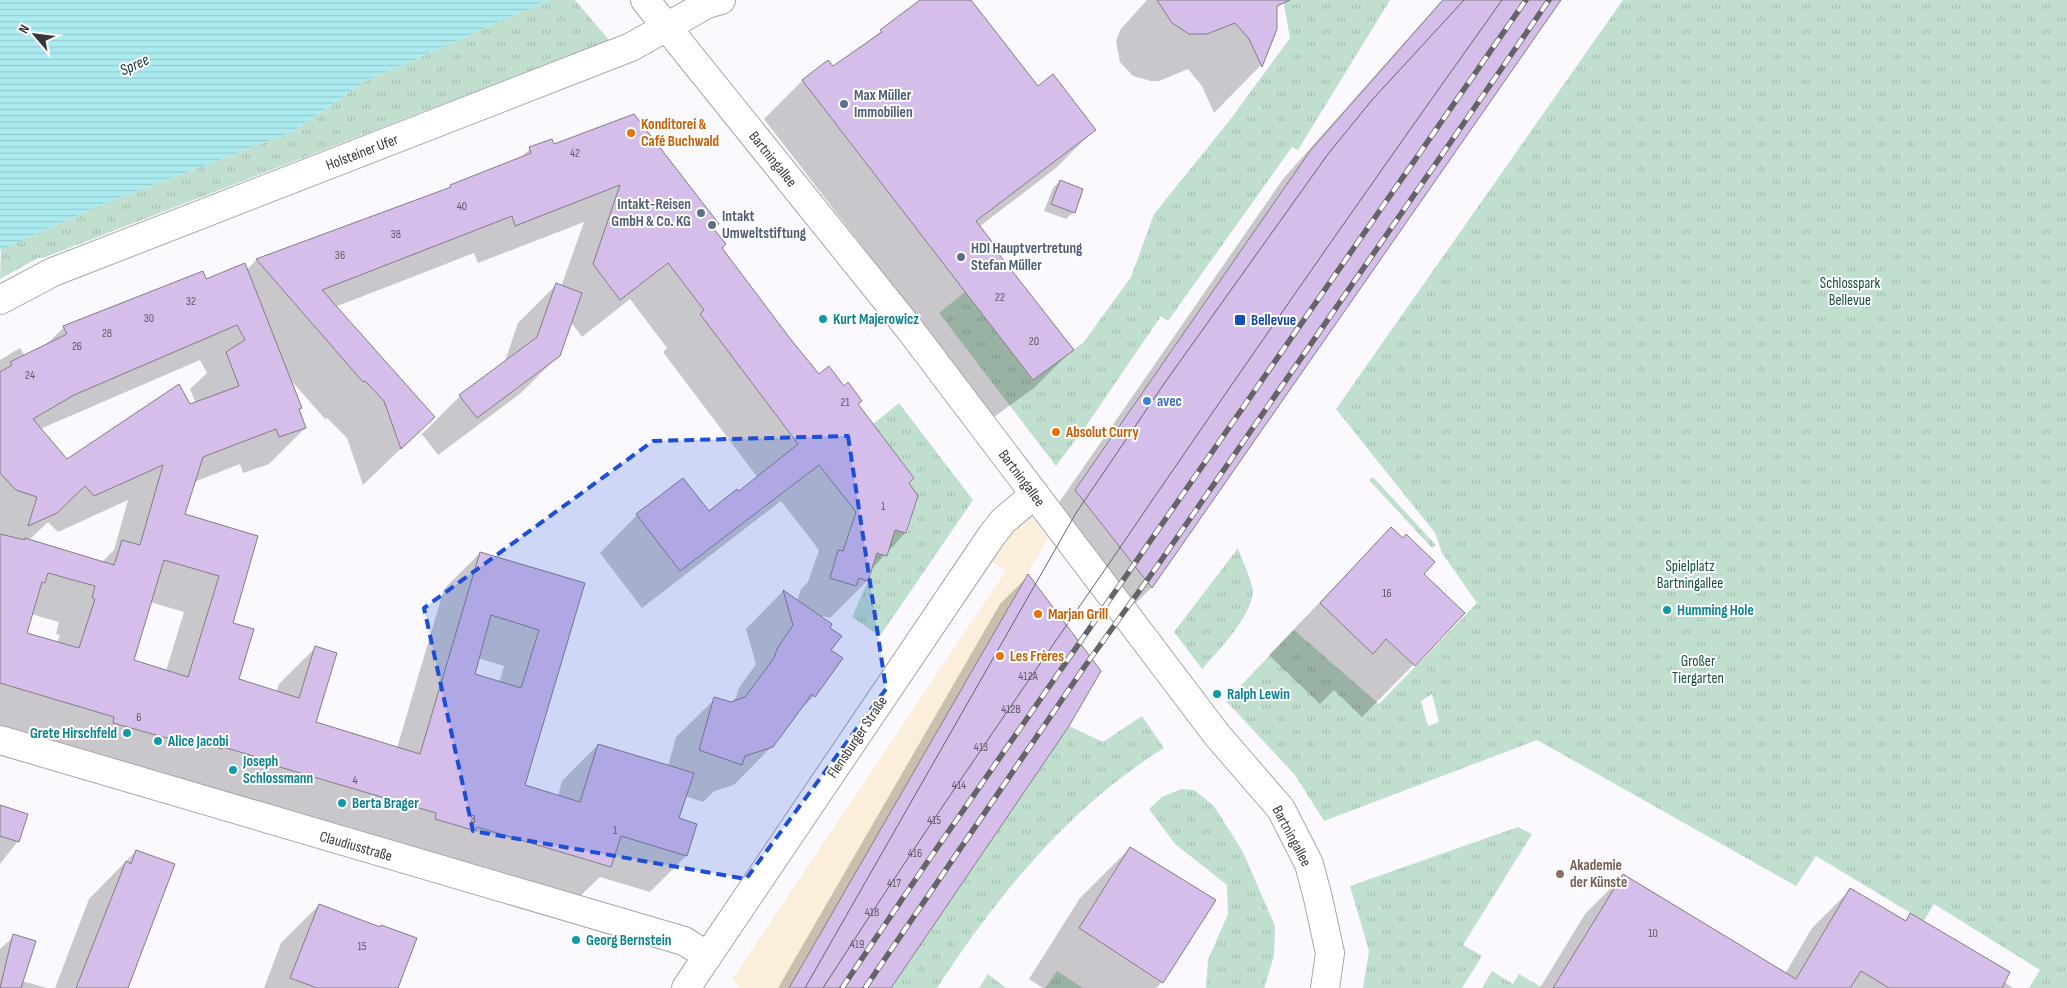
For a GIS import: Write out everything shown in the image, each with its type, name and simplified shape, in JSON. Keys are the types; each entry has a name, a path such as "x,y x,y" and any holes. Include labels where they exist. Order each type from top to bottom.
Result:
{"street":[{"name":"Bartningallee","path":"645,0 908,327 1217,735 1281,809 1309,864 1318,898 1330,953 1325,988"},
{"name":"Holsteiner Ufer","path":"0,300 53,272 630,47 708,4 722,0"},
{"name":"Flensburger Straße","path":"686,988 992,535 1003,521 1035,494"},
{"name":"Claudiusstraße","path":"0,740 684,940 708,956"}],"highlighted area":[{"path":"848,436 886,689 746,879 473,831 424,608 653,441"}],"shaded area":[{"path":"1027,510 1048,538 789,988 740,988 733,978 1006,571 991,561"}],"green space":[{"path":"548,0 575,0 609,40 43,258 38,258 0,279 1,249 94,208 294,131 364,82"},
{"path":"1283,0 1390,0 1298,150 1292,147 1168,321 1161,316 1084,429 1056,466 939,313 965,292 1032,379 1083,343 1131,277 1154,214 1230,120 1290,38"},
{"path":"1623,0 2067,0 2067,988 2029,988 2040,970 1934,904 1924,921 1816,856 1796,886 1537,740 1324,821 1295,775 1226,701 1294,630 1379,704 1477,603 1442,553 1435,533 1336,409","holes":["1432,694 1439,722 1428,726 1421,701"]},
{"path":"899,403 973,500 880,636 852,617 868,581 877,553 887,556 895,530 907,533 918,496 909,483 914,478 873,424"},
{"path":"1373,477 1436,545 1432,548 1369,480"},
{"path":"1238,548 1253,592 1251,602 1233,633 1202,669 1174,632"},
{"path":"1142,716 1164,748 1130,771 1097,797 1038,855 1010,887 937,988 891,988 1069,726 1103,742"},
{"path":"1181,789 1194,790 1214,806 1243,852 1275,926 1274,956 1264,988 1206,988 1208,960 1228,914 1227,885 1175,844 1149,809 1162,797"},
{"path":"1518,827 1532,834 1463,945 1482,956 1462,988 1363,988 1369,951 1350,886"},
{"path":"1057,971 1083,988 1045,988"},
{"path":"1492,971 1513,984 1519,974 1543,988 1482,988"},
{"path":"988,974 1006,988 979,988"}],"water":[{"name":"Spree","path":"0,0 548,0 364,82 294,131 94,208 0,250"}],"building":[{"path":"920,0 971,0 1038,86 1053,74 1096,130 976,221 1000,252 998,253 1074,350 1033,380 802,80 828,60 833,66 882,32 880,30"},
{"path":"1157,0 1290,0 1277,6 1277,29 1262,67 1249,39 1235,23 1207,34 1189,34 1172,23"},
{"path":"1443,0 1561,0 1152,588 1075,490 1310,151"},
{"path":"634,114 719,224 713,228 726,244 722,248 792,341 819,374 829,366 844,386 848,382 862,401 858,404 914,478 909,483 918,496 906,533 895,530 887,556 877,553 868,581 859,578 856,586 830,578 838,550 843,551 856,512 819,465 680,571 636,514 683,478 709,511 737,489 739,491 798,444 700,314 704,310 668,263 620,300 593,264 620,185 515,226 512,216 322,290 435,417 401,449 384,401 365,381 363,382 256,259 451,187 450,185 531,153 529,147 552,139 554,144"},
{"path":"1060,180 1083,189 1075,213 1051,204"},
{"path":"245,263 302,408 299,409 306,428 279,437 276,429 203,457 185,514 258,536 233,623 254,629 239,679 299,698 315,646 337,653 316,722 420,754 480,552 585,583 525,785 580,802 598,744 694,773 679,818 697,824 687,856 621,836 611,867 477,827 476,831 435,819 436,813 266,763 267,760 223,747 222,749 175,735 174,740 113,723 114,717 0,683 0,534 25,540 25,538 114,565 122,540 140,545 163,465 94,496 85,486 57,513 28,526 37,497 16,490 0,473 0,372 12,365 10,362 67,334 63,326 203,271 206,279","holes":["237,325 245,340 226,352 239,386 190,404 179,384 67,459 33,419 74,395","164,560 219,576 188,677 134,660","48,573 95,586 92,598 95,599 79,648 27,633 42,582 45,583","491,615 539,630 521,688 475,674"]},
{"path":"556,283 582,293 560,356 477,418 459,395 537,337"},
{"path":"1391,527 1403,538 1406,534 1435,562 1424,574 1465,613 1415,666 1386,639 1373,654 1320,603"},
{"path":"1028,574 1101,671 1069,726 891,988 789,988"},
{"path":"783,590 832,624 830,628 842,636 831,650 843,658 815,697 812,694 773,747 745,756 742,765 699,750 714,697 731,702 745,697 774,658 777,649 793,625"},
{"path":"0,805 28,814 19,842 0,836"},
{"path":"1130,847 1216,900 1163,983 1079,928"},
{"path":"136,850 175,864 128,988 76,988 126,861 131,864"},
{"path":"1623,874 1796,979 1850,888 1906,921 1910,913 2010,972 2002,988 1889,988 1861,971 1850,988 1553,988"},
{"path":"319,904 380,927 381,925 417,938 398,988 317,988 290,978"},
{"path":"13,934 36,941 21,988 0,988"}],"tram line":[{"path":"805,988 1076,513 1166,381 1328,154 1372,100 1464,0"},
{"path":"823,988 963,777 1204,425 1502,0"}],"railway":[{"path":"842,988 928,861 1526,0"},
{"path":"865,988 1085,666 1158,565 1549,0"}],"place":[{"name":"Max Müller Immobilien","path":"844,104"},
{"name":"Konditorei & Café Buchwald","path":"631,133"},
{"name":"Intakt-Reisen GmbH & Co. KG","path":"701,213"},
{"name":"Intakt Umweltstiftung","path":"712,225"},
{"name":"HDI Hauptvertretung Stefan Müller","path":"961,257"},
{"name":"Kurt Majerowicz","path":"823,319"},
{"name":"Bellevue","path":"1240,320"},
{"name":"avec","path":"1147,401"},
{"name":"Absolut Curry","path":"1056,432"},
{"name":"Humming Hole","path":"1667,610"},
{"name":"Marjan Grill","path":"1038,614"},
{"name":"Les Frères","path":"1000,656"},
{"name":"Ralph Lewin","path":"1217,694"},
{"name":"Grete Hirschfeld","path":"127,733"},
{"name":"Alice Jacobi","path":"158,741"},
{"name":"Joseph Schlossmann","path":"233,770"},
{"name":"Berta Brager","path":"342,803"},
{"name":"Akademie der Künste","path":"1560,874"},
{"name":"Georg Bernstein","path":"576,940"}],"park label":[{"name":"Schlosspark Bellevue","path":"1850,292"},
{"name":"Spielplatz Bartningallee","path":"1690,574"},
{"name":"Großer Tiergarten","path":"1698,670"}]}
